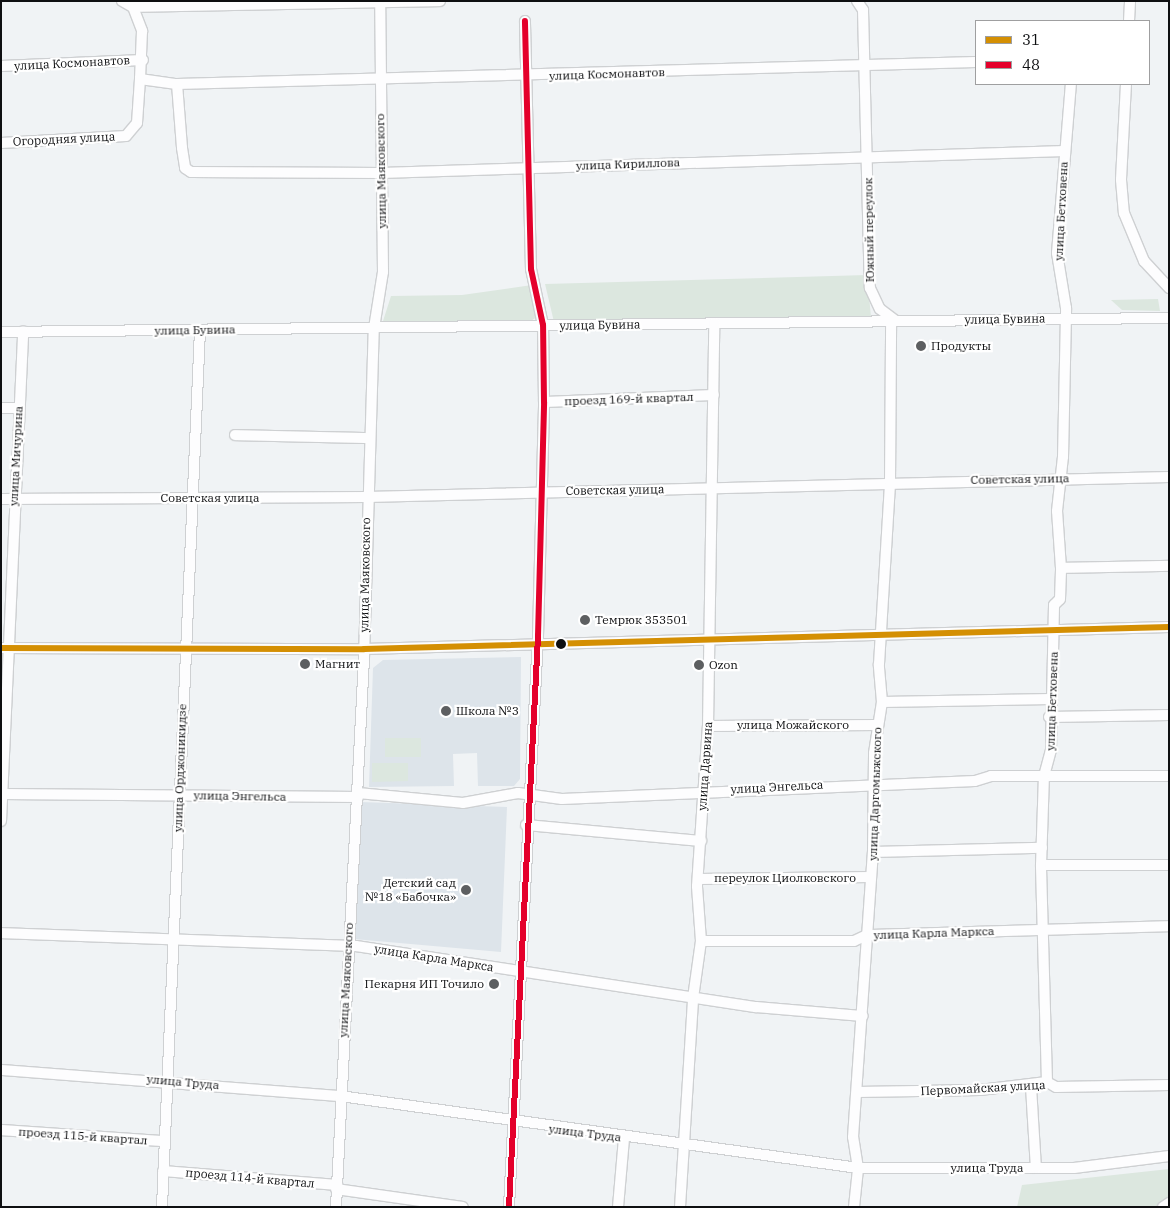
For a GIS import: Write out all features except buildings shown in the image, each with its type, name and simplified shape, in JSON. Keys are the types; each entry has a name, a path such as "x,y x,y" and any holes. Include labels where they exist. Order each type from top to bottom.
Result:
{"street":[{"path":"122,1 134,7 380,4 440,1"},
{"path":"1129,20 1130,1"},
{"name":"Южный переулок","path":"860,3 868,160 870,288 880,309 893,321"},
{"name":"улица Маяковского","path":"336,1207 348,946 358,795 374,328 383,272 380,173 380,4"},
{"name":"Огородняя улица","path":"1,143 126,136 136,123 143,60 142,30 134,7"},
{"path":"509,1207 543,492 543,325 531,269 526,168 525,21"},
{"name":"улица Космонавтов","path":"1,66 143,60"},
{"name":"улица Космонавтов","path":"140,79 178,84 380,82 975,62"},
{"name":"улица Кириллова","path":"178,84 182,148 185,168 191,172 380,173 868,160 893,154 1064,151"},
{"name":"улица Бетховена","path":"1047,1082 1041,929 1041,865 1044,776 1051,749 1051,699 1061,568 1057,511 1066,318 1057,253 1071,85"},
{"path":"1126,85 1121,180 1124,213 1144,261 1169,288"},
{"name":"улица Бувина","path":"1,332 893,321 1167,315"},
{"name":"улица Даргомыжского","path":"854,1207 858,1168 853,1137 864,1016 878,725 882,702 882,634 890,482 893,321"},
{"name":"улица Дарвина","path":"680,1207 682,1145 693,998 701,941 702,791 708,726 710,639 714,323"},
{"name":"улица Орджоникидзе","path":"162,1207 171,937 180,795 191,498 200,330"},
{"name":"улица Мичурина","path":"1,821 4,648 23,331"},
{"name":"проезд 169-й квартал","path":"544,402 714,395"},
{"path":"1,408 18,408"},
{"path":"235,436 370,438"},
{"name":"Советская улица","path":"1,499 367,497 890,482 1169,477"},
{"path":"1061,568 1169,566"},
{"path":"4,648 364,649 537,646 1055,628 1169,626"},
{"path":"882,702 1051,699"},
{"path":"1050,718 1169,715"},
{"name":"улица Можайского","path":"708,726 878,725"},
{"name":"улица Энгельса","path":"2,790 180,795 358,795 463,803 528,793 562,799 876,782 1044,776 1169,776"},
{"path":"526,825 701,841"},
{"path":"873,852 1042,848"},
{"path":"1041,865 1169,865"},
{"name":"переулок Циолковского","path":"700,879 870,877"},
{"name":"улица Карла Маркса","path":"701,941 854,941 867,935 1169,926"},
{"name":"улица Карла Маркса","path":"1,933 171,937 348,946 693,998 864,1016"},
{"name":"улица Труда","path":"1,1070 166,1081 340,1096 512,1123 858,1168 1036,1168 1169,1156"},
{"name":"Первомайская улица","path":"857,1092 1031,1087 1047,1082 1056,1087 1169,1085"},
{"path":"1031,1087 1036,1168"},
{"name":"проезд 115-й квартал","path":"1,1130 164,1141"},
{"path":"618,1207 624,1138"},
{"name":"проезд 114-й квартал","path":"163,1171 336,1187 463,1207"},
{"path":"1163,1207 1169,1203"}],"shaded area":[{"path":"867,275 871,317 554,322 545,284"},
{"path":"532,285 538,316 531,321 383,321 391,296 462,295"},
{"path":"1158,299 1160,311 1122,310 1111,300"},
{"name":"Школа №3","path":"521,657 520,779 514,786 478,786 477,753 453,754 454,786 369,787 373,668 383,660"},
{"path":"385,738 421,738 421,757 385,757"},
{"path":"372,763 408,763 408,781 372,782"},
{"path":"360,802 507,807 501,952 354,939"},
{"path":"1169,1169 1169,1207 1017,1207 1022,1185"}],"transit line":[{"name":"48","path":"509,1207 538,636 544,402 543,325 531,269 525,21"},
{"name":"31","path":"1,648 364,649 1169,627"}],"place":[{"name":"Продукты","path":"921,346"},
{"name":"Темрюк 353501","path":"585,620"},
{"name":"Магнит","path":"305,664"},
{"name":"Ozon","path":"699,665"},
{"name":"Школа №3","path":"446,711"},
{"name":"Детский сад №18 «Бабочка»","path":"466,890"},
{"name":"Пекарня ИП Точило","path":"494,984"}]}
